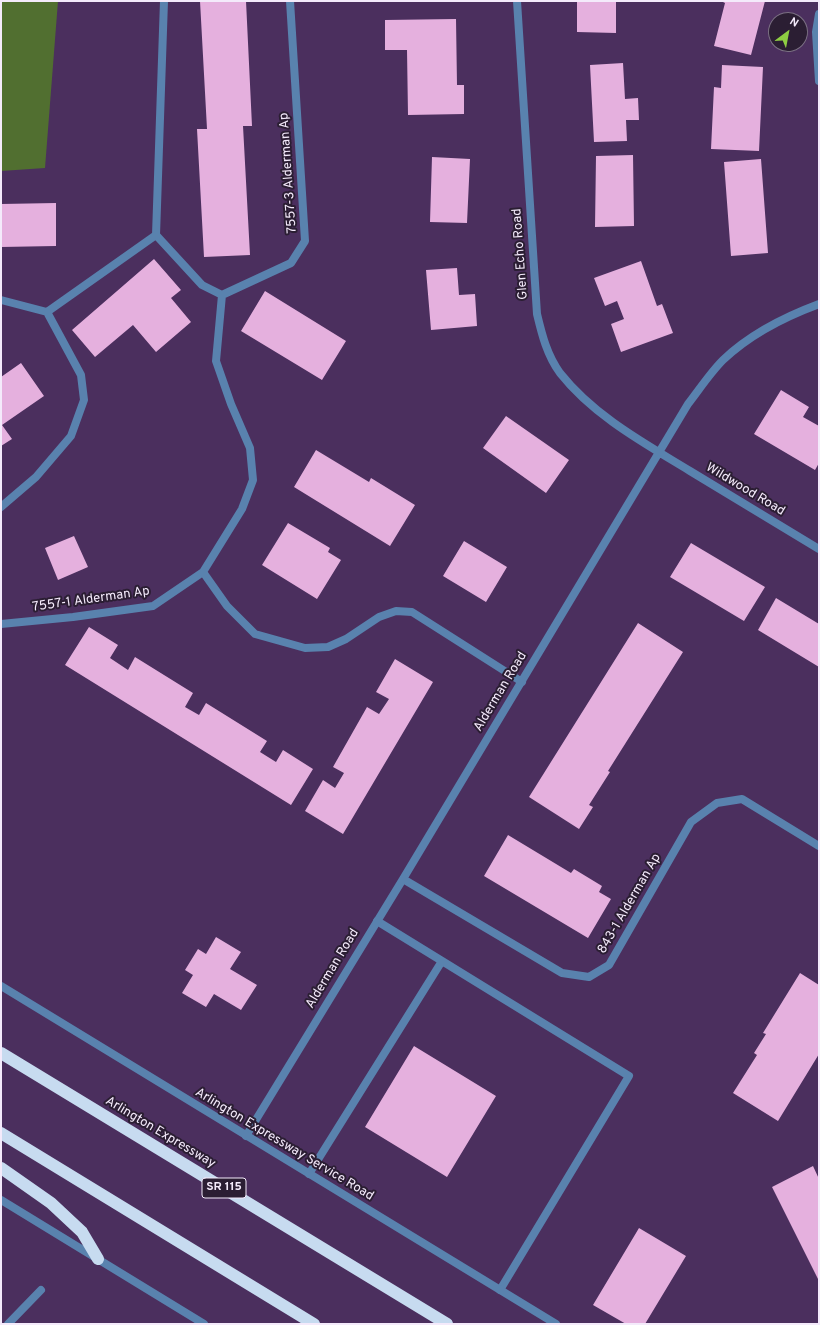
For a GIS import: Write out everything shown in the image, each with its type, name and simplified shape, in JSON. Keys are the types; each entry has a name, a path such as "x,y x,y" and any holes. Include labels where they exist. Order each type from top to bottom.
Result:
{"highway":[{"name":"Arlington Expressway","path":"1,1053 448,1324"},
{"path":"1,1133 314,1324"},
{"path":"1,1168 51,1203 72,1222 82,1232 98,1259"}],"street":[{"path":"164,1 156,235 202,285 222,296 218,321 216,361 231,404 250,448 253,480 242,509 203,572 227,606 255,634 305,648 328,647 346,639 379,617 396,611 412,612 522,682"},
{"name":"7557-3 Alderman Ap","path":"222,296 291,263 305,241 290,1"},
{"name":"Glen Echo Road","path":"517,1 537,314 545,346 560,372 586,401 620,427 659,452"},
{"path":"819,14 816,32 819,81"},
{"path":"47,312 156,235"},
{"path":"1,300 47,312 81,375 84,400 71,436 36,477 1,506"},
{"name":"Alderman Road","path":"246,1136 522,682 688,404 723,361 761,330 800,311 819,304"},
{"name":"Wildwood Road","path":"659,452 819,549"},
{"name":"7557-1 Alderman Ap","path":"1,624 73,617 153,606 203,572"},
{"name":"843-1 Alderman Ap","path":"403,879 562,973 589,977 609,965 691,822 717,803 742,799 819,846"},
{"path":"377,921 628,1076 500,1290"},
{"path":"309,1174 442,961"},
{"name":"Arlington Expressway Service Road","path":"1,986 556,1324"},
{"path":"1,1200 204,1324"},
{"path":"8,1324 41,1290"}],"green space":[{"path":"1,1 58,1 45,168 1,171"}],"building":[{"path":"200,1 246,1 252,126 243,126 250,255 204,257 197,129 207,129"},
{"path":"577,1 616,1 616,33 577,32"},
{"path":"721,1 765,1 751,55 714,46 725,3"},
{"path":"456,19 457,85 464,85 464,114 408,115 407,50 385,50 385,20"},
{"path":"623,63 625,99 638,98 639,120 626,120 627,141 594,142 590,65"},
{"path":"722,65 763,67 759,151 711,149 714,87 721,88"},
{"path":"633,155 634,226 595,227 596,156"},
{"path":"432,157 470,159 467,223 430,222"},
{"path":"761,159 768,253 731,256 724,162"},
{"path":"56,203 56,246 1,247 1,204"},
{"path":"154,259 181,290 171,298 191,322 156,352 133,325 95,357 72,330"},
{"path":"641,261 657,306 662,304 673,333 621,352 611,324 624,319 617,301 605,306 594,278"},
{"path":"457,268 459,295 475,294 477,326 431,330 426,270"},
{"path":"265,291 346,341 322,380 241,331"},
{"path":"21,363 44,396 2,425 12,439 1,446 1,377"},
{"path":"781,390 809,407 803,417 819,426 819,463 815,470 754,434"},
{"path":"506,416 569,460 546,493 483,448"},
{"path":"316,450 369,482 371,478 415,505 390,546 294,487"},
{"path":"288,523 330,548 328,552 341,560 317,599 262,565"},
{"path":"74,536 88,567 58,580 45,548"},
{"path":"464,541 507,567 486,602 443,576"},
{"path":"691,543 765,587 744,621 670,577"},
{"path":"776,598 819,624 819,667 758,630"},
{"path":"638,623 683,652 608,771 610,772 589,805 593,807 579,829 529,797"},
{"path":"89,627 118,645 110,658 128,670 135,657 193,693 185,707 199,715 206,703 267,741 260,752 276,762 283,750 313,769 291,805 65,665"},
{"path":"395,659 433,682 343,834 305,811 323,780 335,788 344,773 333,767 367,707 379,714 389,699 376,692"},
{"path":"508,835 571,873 574,869 602,886 599,892 611,899 588,938 484,876"},
{"path":"216,937 241,952 230,969 257,985 241,1010 214,994 206,1007 182,993 193,975 185,970 198,949 206,954"},
{"path":"800,973 819,985 819,1054 778,1121 733,1093 757,1055 754,1053 766,1034 763,1033"},
{"path":"414,1046 496,1096 447,1177 365,1127"},
{"path":"813,1166 819,1179 819,1281 772,1187"},
{"path":"639,1228 686,1256 645,1324 626,1324 593,1305"}]}
